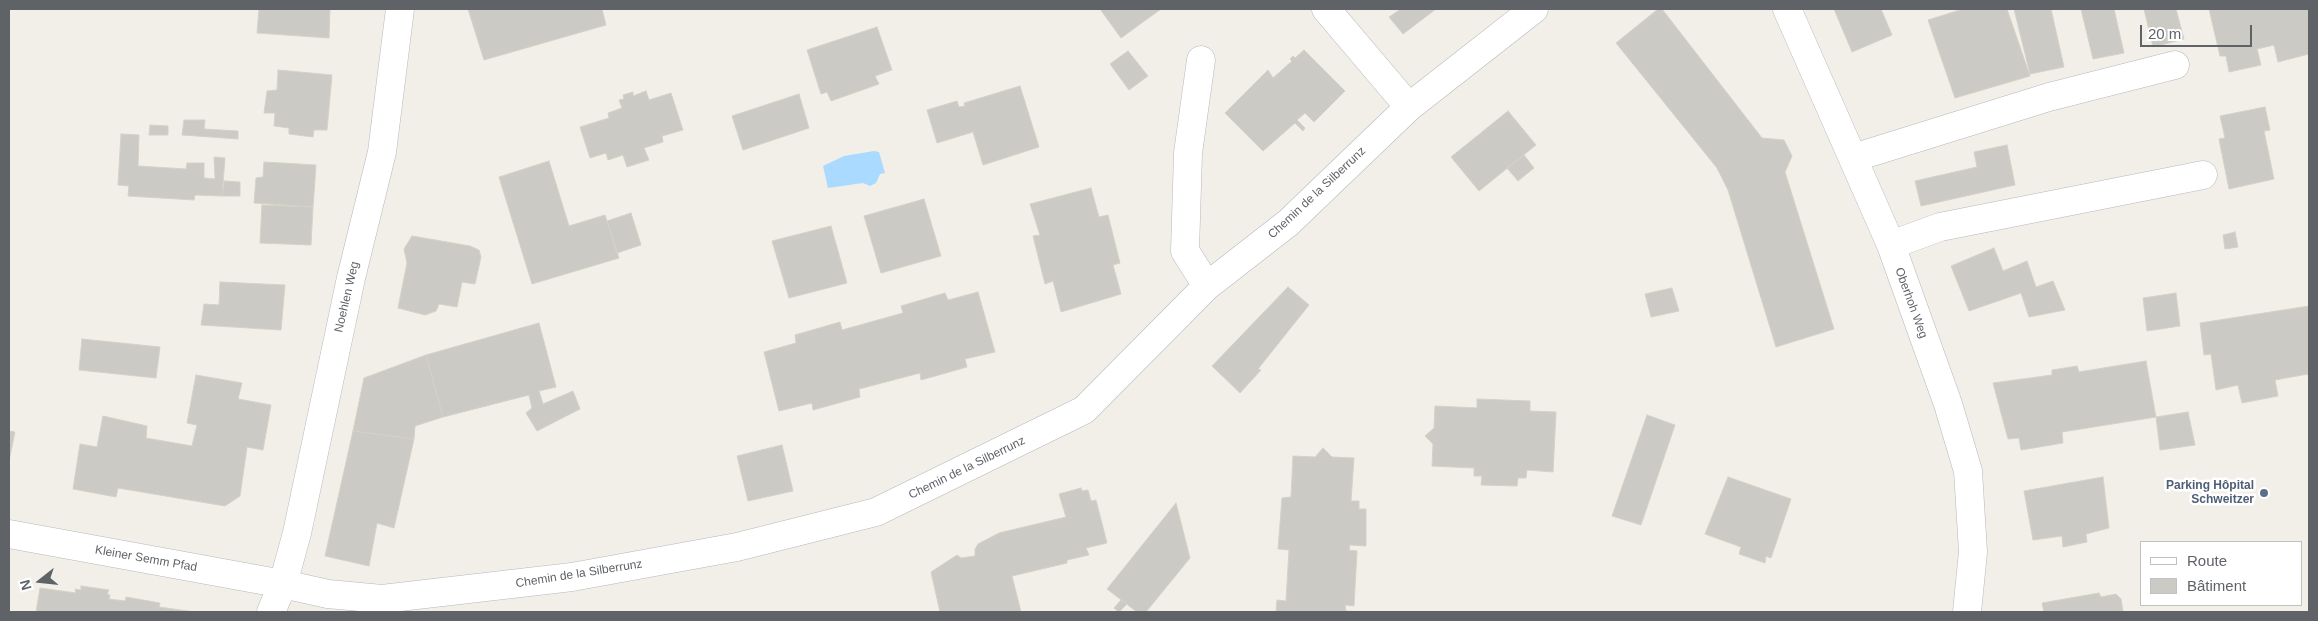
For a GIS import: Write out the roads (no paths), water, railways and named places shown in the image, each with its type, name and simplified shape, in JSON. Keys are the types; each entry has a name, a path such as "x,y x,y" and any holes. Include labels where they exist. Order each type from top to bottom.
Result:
{"street":[{"name":"Noehlen Weg","path":"283,584 299,523 351,278 382,152 400,9"},
{"path":"1326,9 1409,107"},
{"name":"Chemin de la Silberrunz","path":"283,584 328,594 382,599 572,578 737,547 876,512 1084,410 1207,286 1288,223 1409,107 1534,9"},
{"name":"Oberhoh Weg","path":"1787,9 1891,245 1948,404 1968,471 1973,552 1966,612"},
{"path":"1201,60 1188,153 1184,251 1207,286"},
{"path":"1853,158 2050,97 2175,65"},
{"path":"1891,245 1940,227 2203,175"},
{"name":"Kleiner Semm Pfad","path":"9,534 283,584"},
{"path":"271,612 283,584"}],"water":[{"path":"874,151 879,152 885,173 880,174 876,183 870,186 863,183 828,188 823,166 844,156"}],"place":[{"name":"Parking Hôpital Schweitzer","path":"2264,493"}]}
